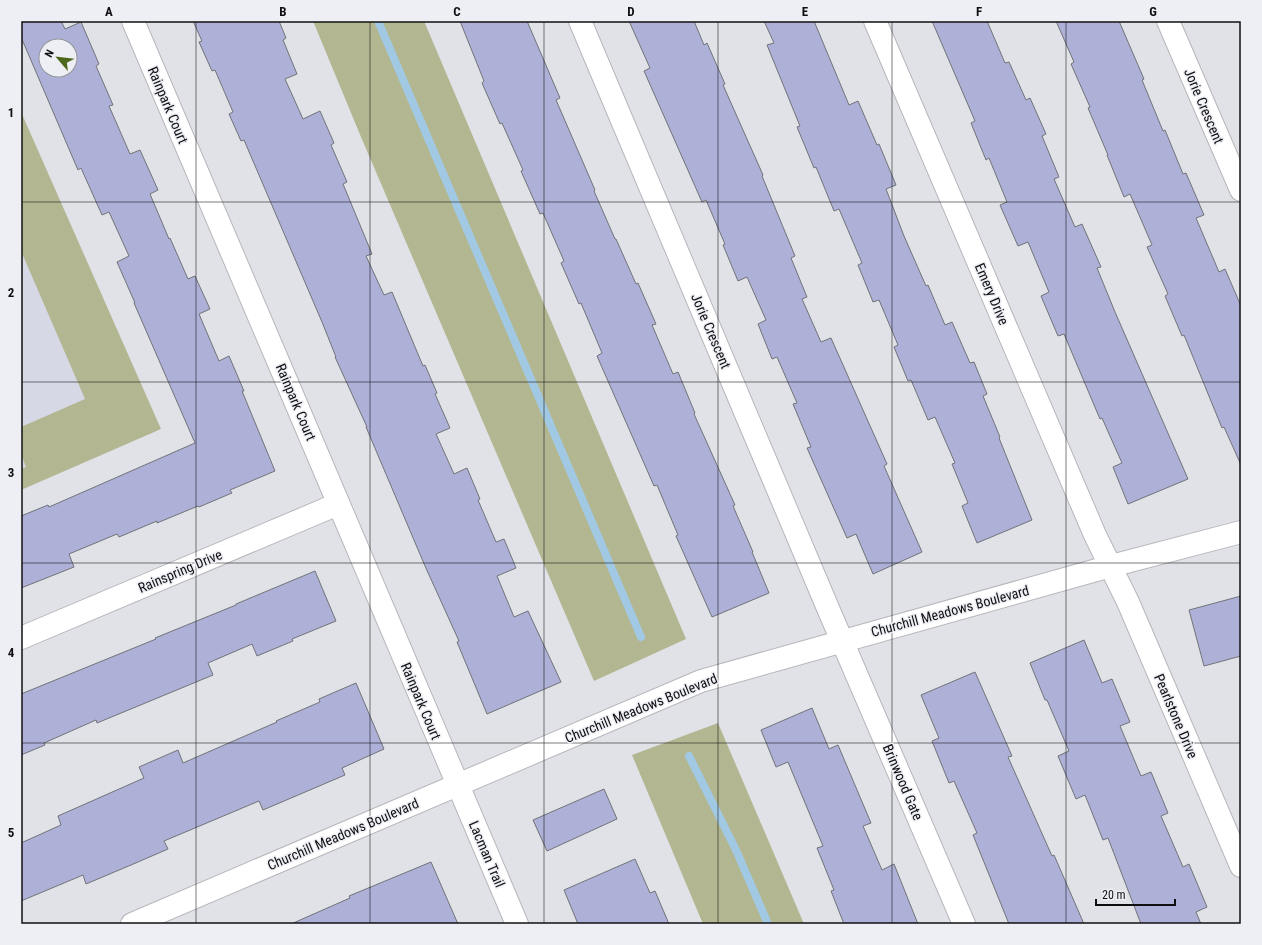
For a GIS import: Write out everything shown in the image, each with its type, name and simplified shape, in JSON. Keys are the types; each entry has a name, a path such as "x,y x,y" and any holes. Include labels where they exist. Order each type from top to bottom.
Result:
{"street":[{"name":"Rainpark Court","path":"132,21 290,387 457,785"},
{"name":"Jorie Crescent","path":"580,21 842,641"},
{"name":"Emery Drive","path":"874,21 1092,528 1111,566"},
{"name":"Jorie Crescent","path":"1168,21 1241,190"},
{"name":"Rainspring Drive","path":"21,638 338,504"},
{"name":"Churchill Meadows Boulevard","path":"132,924 701,681 1111,566 1241,532"},
{"name":"Pearlstone Drive","path":"1111,566 1128,602 1241,866"},
{"name":"Brinwood Gate","path":"842,641 964,924"},
{"name":"Lacman Trail","path":"457,785 517,924"}],"shaded area":[{"path":"21,112 161,429 21,490"}],"green space":[{"path":"313,21 424,21 686,639 594,681 361,137"},
{"path":"21,112 161,429 21,490 21,469 26,467 21,454 21,427 85,399 21,251"},
{"path":"718,723 804,924 703,924 632,755"}],"building":[{"path":"21,21 61,21 65,29 81,22 99,64 96,66 113,105 109,106 130,154 140,150 158,190 150,194 169,239 170,238 188,279 195,276 210,309 199,314 219,361 229,356 275,471 230,490 232,493 199,507 198,506 157,523 157,521 119,537 117,534 69,554 74,567 21,588 21,516 48,505 49,507 195,443 117,262 129,256 109,212 102,215 81,168 78,170 39,78 78,78 78,38 38,38 38,77 21,37"},
{"path":"193,21 279,21 286,38 283,40 297,74 285,79 303,119 320,111 334,143 331,145 347,182 343,184 372,254 366,256 384,295 392,292 423,366 425,365 437,393 435,394 450,428 436,434 454,474 467,468 480,499 478,500 496,542 504,539 516,568 497,576 514,617 528,611 561,682 487,714 457,642 459,641 425,566 367,427 335,357 322,322 244,140 241,141 229,114 233,112 215,70 212,71 199,42 202,41"},
{"path":"460,21 527,21 560,98 556,100 595,190 594,191 615,239 636,284 638,283 656,324 652,325 673,374 678,372 695,413 694,414 735,505 733,506 769,593 712,617 676,536 678,535 657,485 654,486 597,356 602,353 581,303 579,304 561,263 564,261 543,213 540,214 521,171 523,170 482,83 484,81"},
{"path":"629,21 694,21 704,45 707,43 725,84 723,85 763,175 762,176 795,256 791,258 807,297 802,299 821,342 831,338 887,464 884,466 922,552 873,574 856,534 847,538 807,448 811,447 793,404 797,403 777,357 772,359 758,324 766,320 747,277 738,281 723,245 725,244 706,200 702,202 644,71 650,68"},
{"path":"764,21 814,21 849,105 858,101 877,145 879,144 896,185 886,189 904,236 926,286 928,285 945,325 952,322 970,363 974,362 987,394 983,396 1032,520 977,543 962,506 968,503 952,464 955,463 935,417 928,420 911,380 908,381 894,347 898,345 879,300 873,302 858,265 862,263 839,209 834,211 816,167 814,168 797,127 800,126 767,45 774,43"},
{"path":"932,21 987,21 1005,63 1009,62 1026,100 1030,98 1046,134 1042,136 1059,177 1054,179 1075,227 1082,224 1101,267 1097,268 1115,312 1188,479 1128,504 1113,467 1122,463 1102,418 1100,419 1064,334 1058,336 1041,296 1049,292 1028,242 1018,246 1000,205 1007,202 989,158 986,160 971,123 975,121"},
{"path":"1056,21 1119,21 1144,79 1142,80 1163,131 1165,130 1183,174 1186,173 1204,215 1196,218 1219,272 1225,269 1241,306 1241,465 1224,427 1222,428 1184,335 1182,336 1165,296 1168,294 1147,247 1152,245 1130,194 1124,197 1088,108 1090,107 1071,64 1074,62"},
{"path":"315,571 336,621 292,639 293,641 257,656 252,644 208,663 213,675 97,723 96,720 21,755 21,694 156,639 155,638"},
{"path":"1241,596 1241,656 1204,666 1189,610"},
{"path":"1084,640 1102,683 1112,679 1130,722 1120,726 1141,776 1151,772 1168,813 1161,816 1183,867 1189,864 1207,907 1196,912 1201,924 1141,924 1108,838 1103,840 1085,795 1076,799 1058,756 1069,751 1047,700 1045,700 1030,663"},
{"path":"975,672 1012,756 1008,757 1052,856 1054,855 1084,924 1009,924 973,835 977,833 954,781 949,783 932,741 939,738 921,695"},
{"path":"356,683 384,749 342,768 345,775 263,810 259,801 164,841 168,849 86,884 83,875 21,901 21,843 61,825 58,816 144,778 139,767 178,750 183,763 277,722 276,721 320,702 319,699"},
{"path":"812,708 829,749 838,745 871,823 863,826 882,870 894,864 918,924 844,924 831,891 834,890 817,848 823,846 788,762 776,767 761,730"},
{"path":"604,789 617,819 547,851 533,820"},
{"path":"635,859 650,893 655,891 669,924 578,924 564,890"},
{"path":"431,862 458,924 291,924 350,898 349,896"}],"waterway":[{"path":"378,21 641,637"},
{"path":"689,756 736,850 768,924"}]}
